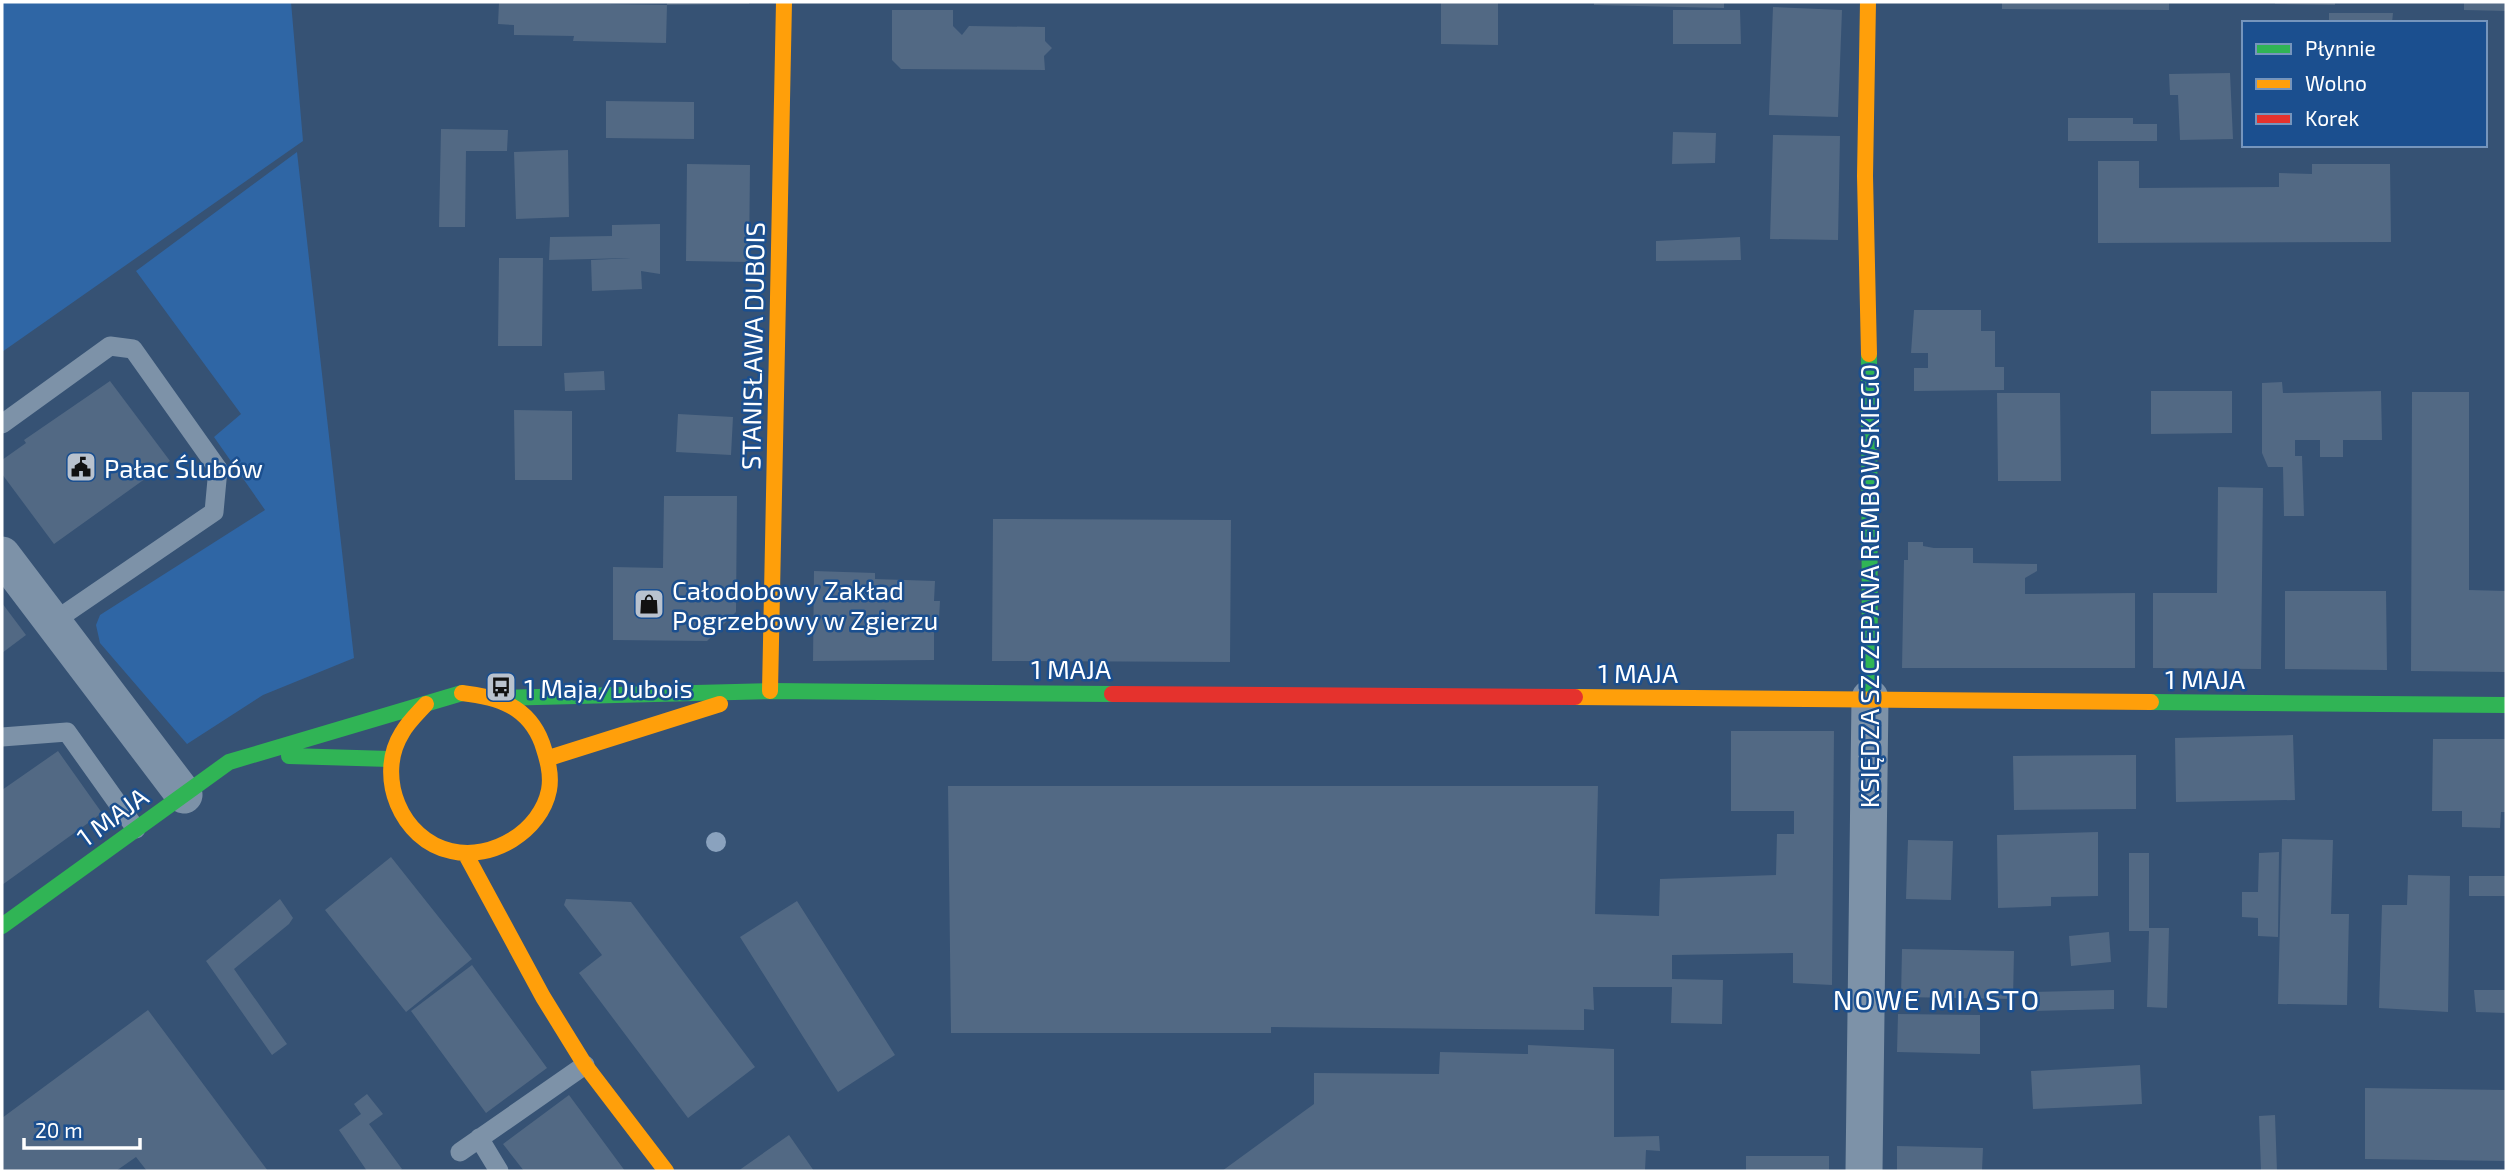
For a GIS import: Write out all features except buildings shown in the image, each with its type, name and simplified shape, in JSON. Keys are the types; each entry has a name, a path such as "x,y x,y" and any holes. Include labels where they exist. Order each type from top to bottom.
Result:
{"street":[{"name":"STANISŁAWA DUBOIS","path":"769,691 784,2"},
{"name":"KSIĘDZA SZCZEPANA REMBOWSKIEGO","path":"1864,1171 1871,438 1865,176 1868,2"},
{"path":"2,555 184,795"},
{"name":"1 MAJA","path":"549,758 652,723 769,691"},
{"name":"1 MAJA","path":"502,698 646,692 769,691 2506,705"},
{"path":"464,692 502,698 524,713 540,733 549,758 550,780 544,802 534,821 500,854 464,853 432,844 407,822 392,792 390,759 397,738 409,719 426,704 464,692"},
{"name":"1 MAJA","path":"2,926 229,762 426,704"},
{"name":"1 MAJA","path":"256,755 390,759"},
{"path":"464,853 543,997 584,1065 666,1171"},
{"path":"516,910 543,997"}],"lane":[{"path":"2,424 110,346 133,349 218,469 214,512 54,622"},
{"path":"2,737 67,732 136,829"},
{"path":"460,1152 584,1065"},
{"path":"479,1138 499,1171"}],"shaded area":[{"path":"2,2 291,2 303,141 2,352"},
{"path":"297,152 354,658 263,695 187,744 100,643 96,625 100,615 265,510 214,437 241,414 136,271"}],"traffic: fast":[{"path":"1869,354 1870,698"},
{"path":"502,698 770,691 1112,694"},
{"path":"2,926 229,762 462,693"},
{"path":"2151,702 2506,705"},
{"path":"289,756 390,759"}],"traffic: slow":[{"path":"770,691 784,2"},
{"path":"1868,2 1865,176 1869,354"},
{"path":"426,704 404,729 394,750 392,786 406,820 418,834 433,845 451,851 467,853 498,847 525,830 544,805 550,784 547,760 536,730 520,712 488,697 462,693"},
{"path":"1575,697 2151,702"},
{"path":"549,758 720,704"},
{"path":"465,853 543,997 585,1065 666,1171"}],"traffic: jam":[{"path":"1112,694 1575,697"}],"place":[{"name":"Pałac Ślubów","path":"81,467"},
{"name":"Całodobowy Zakład Pogrzebowy w Zgierzu","path":"649,604"},
{"name":"1 Maja/Dubois","path":"501,687"}],"district":[{"name":"NOWE MIASTO","path":"1937,999"}]}
